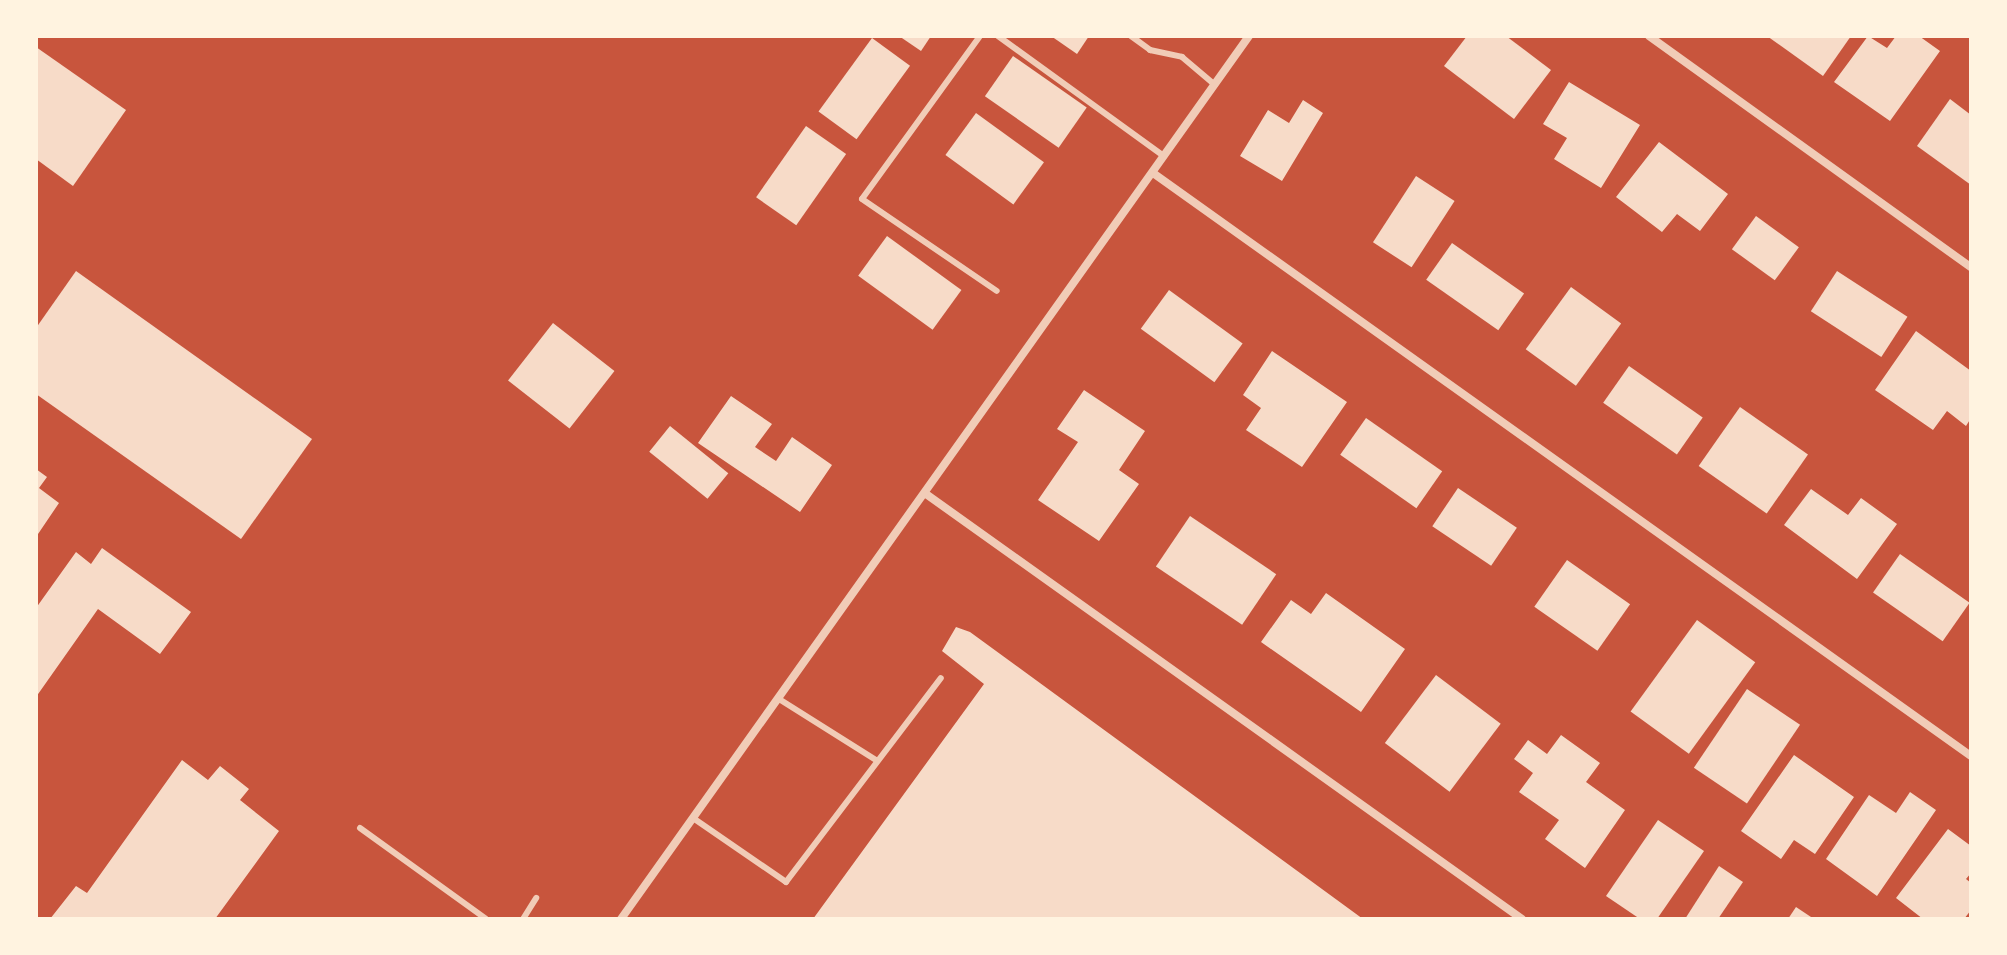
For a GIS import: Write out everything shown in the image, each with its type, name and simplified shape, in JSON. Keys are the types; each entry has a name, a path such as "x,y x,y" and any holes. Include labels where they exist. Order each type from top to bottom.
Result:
{"street":[{"path":"621,919 1249,36"},
{"path":"1649,36 1971,267"},
{"path":"1153,173 1971,756"},
{"path":"926,494 1522,919"}],"lane":[{"path":"980,36 862,199 997,291"},
{"path":"998,36 1164,156"},
{"path":"1131,36 1150,50 1182,57 1215,85"},
{"path":"693,818 786,882 941,678"},
{"path":"779,699 876,760"},
{"path":"360,828 486,919"},
{"path":"523,919 536,898"}],"building":[{"path":"899,36 931,36 921,51"},
{"path":"1051,36 1089,36 1077,54"},
{"path":"1467,36 1506,36 1551,70 1514,119 1444,66"},
{"path":"1767,36 1851,36 1823,76"},
{"path":"1868,36 1887,48 1896,36 1919,36 1940,51 1890,121 1834,82"},
{"path":"872,38 910,66 857,139 819,112"},
{"path":"36,47 126,110 73,186 36,159"},
{"path":"1013,56 1087,108 1059,148 985,96"},
{"path":"1569,82 1640,125 1601,188 1554,159 1567,138 1543,124"},
{"path":"1950,99 1971,115 1971,185 1917,146"},
{"path":"1303,100 1323,113 1282,181 1240,156 1268,110 1289,123"},
{"path":"976,113 1044,162 1013,204 945,155"},
{"path":"806,126 846,154 796,225 756,197"},
{"path":"1659,142 1728,194 1700,231 1677,214 1662,232 1616,197"},
{"path":"1416,176 1455,201 1412,267 1373,242"},
{"path":"1756,216 1799,247 1775,280 1732,249"},
{"path":"887,236 961,290 933,330 858,276"},
{"path":"1452,243 1524,293 1498,330 1426,280"},
{"path":"76,271 312,439 241,539 36,394 36,328"},
{"path":"1837,271 1907,317 1881,357 1811,311"},
{"path":"1571,287 1621,323 1576,386 1526,349"},
{"path":"1169,290 1243,343 1214,382 1141,329"},
{"path":"553,323 614,371 570,429 508,381"},
{"path":"1916,331 1971,371 1971,418 1966,426 1947,411 1933,430 1875,390"},
{"path":"1272,351 1347,402 1302,467 1246,430 1261,408 1243,395"},
{"path":"1629,366 1703,418 1677,454 1603,403"},
{"path":"1084,390 1145,431 1119,470 1139,484 1099,541 1038,500 1078,442 1057,429"},
{"path":"731,396 772,424 755,447 776,461 792,437 832,465 800,512 698,443"},
{"path":"1740,407 1808,455 1767,514 1699,466"},
{"path":"1366,418 1442,471 1416,508 1340,455"},
{"path":"670,426 728,473 708,499 649,452"},
{"path":"36,469 47,477 39,488 59,503 36,537"},
{"path":"1458,488 1517,528 1491,566 1432,526"},
{"path":"1811,489 1848,515 1861,498 1897,524 1857,579 1784,525"},
{"path":"1190,516 1276,574 1242,625 1156,567"},
{"path":"102,548 191,612 160,654 98,609 36,697 36,608 76,552 91,564"},
{"path":"1900,554 1970,603 1943,641 1873,593"},
{"path":"1567,560 1630,604 1597,651 1534,607"},
{"path":"1326,593 1405,649 1361,712 1261,642 1291,600 1311,614"},
{"path":"1697,620 1755,662 1689,754 1631,711"},
{"path":"956,627 970,632 1363,919 813,919 984,684 942,651"},
{"path":"1436,675 1501,724 1450,792 1385,743"},
{"path":"1747,689 1800,725 1747,804 1694,768"},
{"path":"1561,735 1600,763 1586,782 1625,810 1585,868 1545,839 1559,820 1519,792 1533,773 1514,759 1528,740 1547,754"},
{"path":"1794,755 1854,797 1815,854 1794,840 1781,859 1741,831"},
{"path":"182,760 208,780 220,766 249,789 240,800 279,831 215,919 50,919 76,886 87,893"},
{"path":"1910,792 1936,810 1877,896 1826,859 1869,795 1896,813"},
{"path":"1658,820 1704,851 1657,919 1640,919 1606,896"},
{"path":"1948,829 1971,846 1971,873 1966,879 1971,883 1971,910 1964,919 1923,919 1896,898"},
{"path":"1719,866 1743,882 1718,919 1685,919"},
{"path":"1796,907 1814,919 1788,919"}]}
